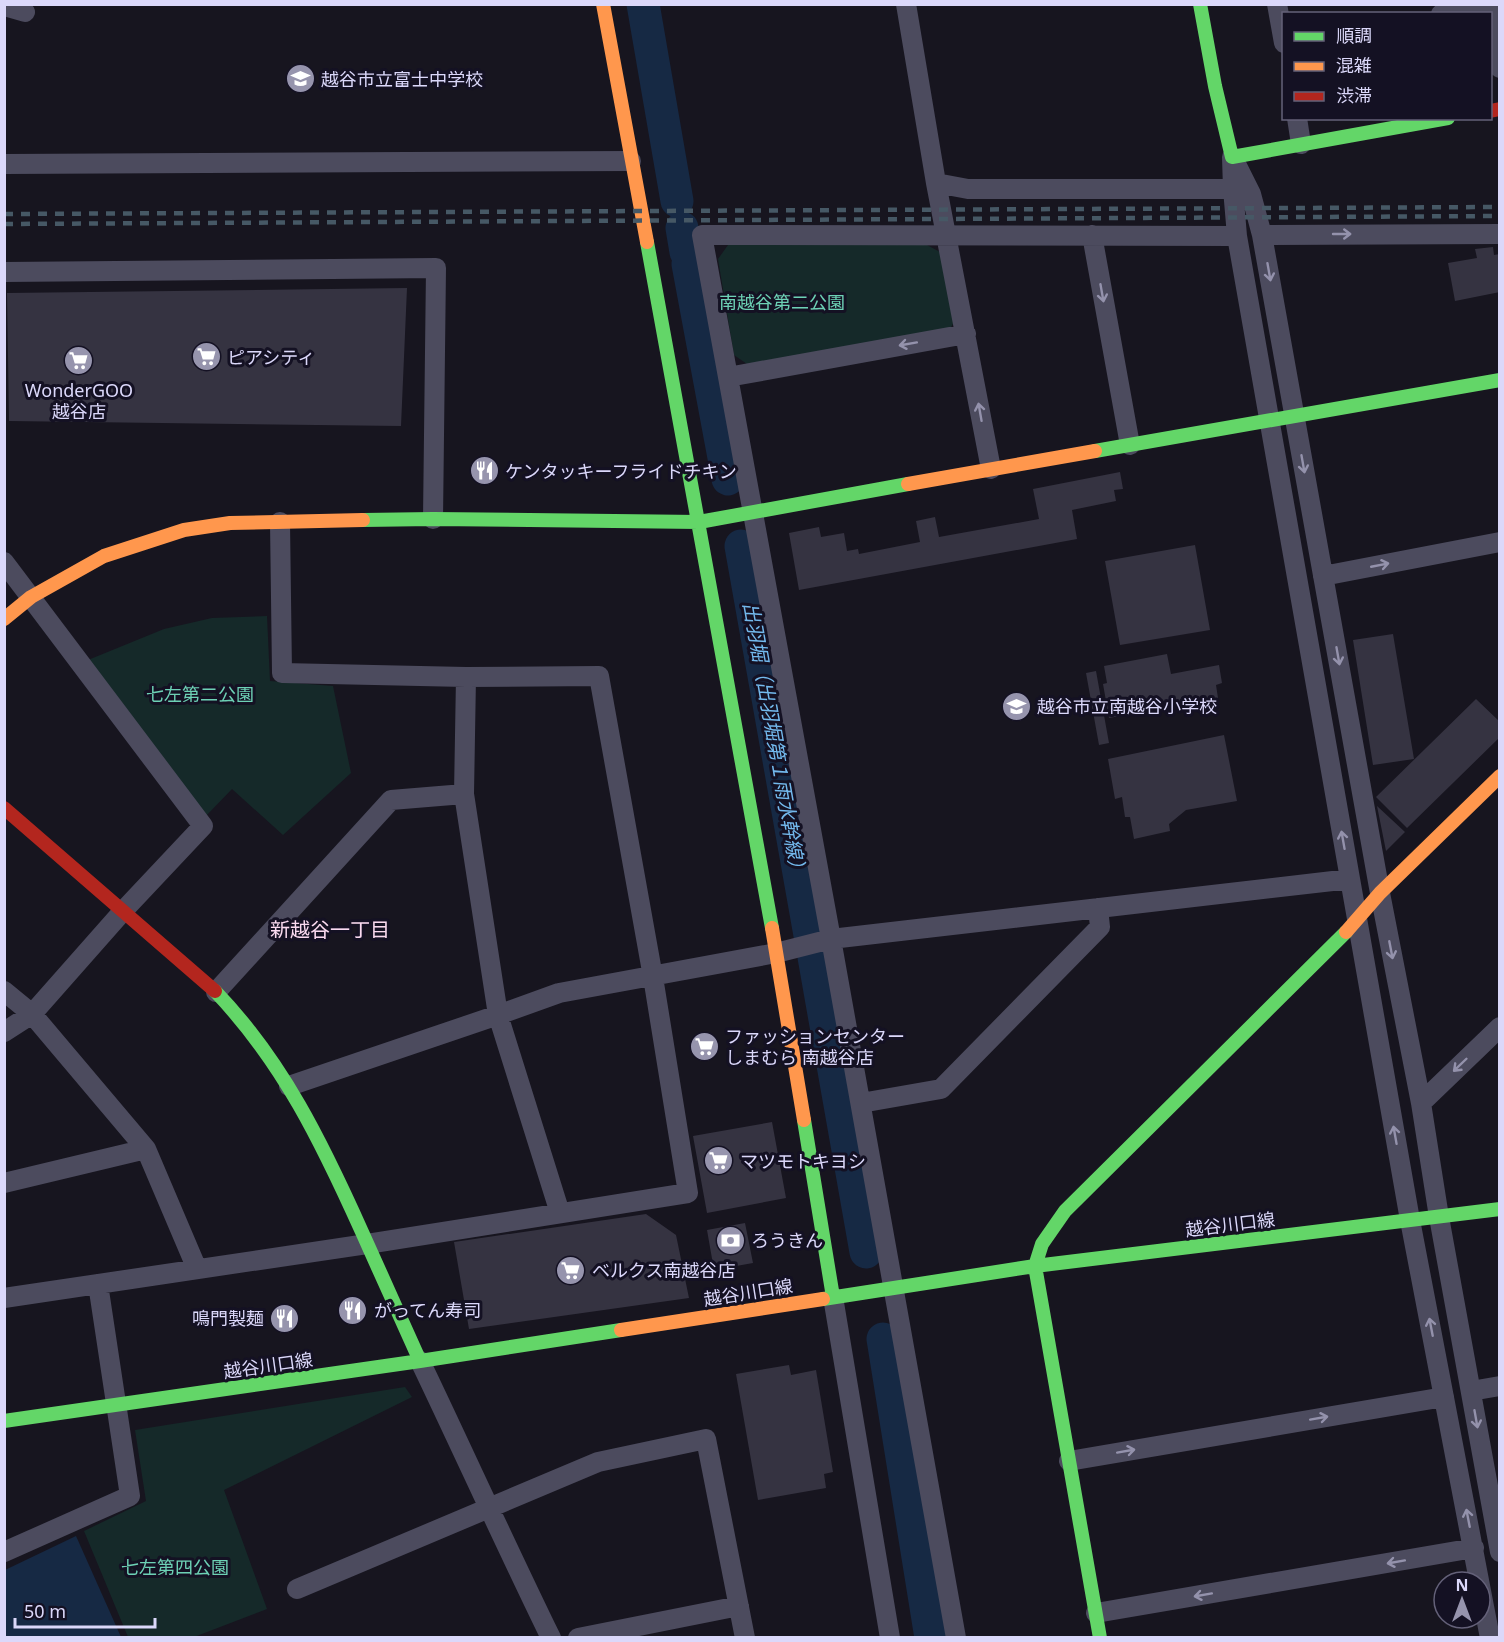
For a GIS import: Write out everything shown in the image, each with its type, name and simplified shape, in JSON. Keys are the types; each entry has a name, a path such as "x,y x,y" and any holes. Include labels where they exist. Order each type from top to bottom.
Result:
{"street":[{"path":"603,4 776,953 890,1638"},
{"path":"906,4 936,183 991,469"},
{"path":"1200,4 1215,86 1232,157 1237,236 1410,1220 1491,1638"},
{"path":"1277,4 1282,36"},
{"path":"1452,12 1489,5"},
{"path":"4,6 25,12"},
{"path":"1492,26 1500,69"},
{"path":"1297,120 1301,144"},
{"path":"1232,157 1437,120"},
{"path":"1232,157 1251,194 1262,234 1380,893 1421,1103 1439,1217 1499,1545"},
{"path":"4,164 631,161"},
{"path":"936,183 968,189 1233,189"},
{"path":"1262,234 1500,234"},
{"path":"956,1638 861,1103 702,235 1237,236"},
{"path":"1092,235 1130,445"},
{"path":"4,272 436,268 433,519"},
{"path":"728,377 966,334"},
{"path":"4,619 31,597 104,556 184,531 231,523 433,519 699,522 1500,380"},
{"path":"4,1298 367,1244 688,1192 599,676 466,677 282,673 280,522"},
{"path":"1323,576 1500,542"},
{"path":"4,562 203,826 123,911 32,1014 4,1032"},
{"path":"466,677 464,794 498,1015 560,1213"},
{"path":"1100,1638 1035,1266 1042,1244 1065,1211 1357,921 1380,893 1500,776"},
{"path":"216,992 391,800 464,794"},
{"path":"4,808 216,992 255,1037 289,1086 331,1165 420,1361 551,1638"},
{"path":"289,1086 559,993 776,953 831,939 1350,879"},
{"path":"861,1103 941,1089 1100,927 1098,908"},
{"path":"4,991 32,1014 146,1149 197,1269"},
{"path":"1421,1103 1500,1027"},
{"path":"4,1182 146,1149"},
{"name":"越谷川口線","path":"4,1421 420,1361 1035,1266 1500,1209"},
{"path":"4,1552 130,1496 98,1284"},
{"path":"1471,1391 1500,1386"},
{"path":"1069,1461 1444,1396"},
{"path":"297,1589 598,1462 706,1439 745,1638"},
{"path":"1096,1613 1474,1548"},
{"path":"578,1638 739,1606"}],"green space":[{"name":"南越谷第二公園","path":"728,245 927,245 940,252 954,322 950,329 747,364 734,355 718,259"},
{"name":"七左第二公園","path":"267,616 270,681 333,686 351,773 283,835 232,789 204,818 88,660 164,629 212,618"},
{"name":"七左第四公園","path":"405,1387 412,1397 224,1490 267,1609 194,1637 128,1637 84,1531 146,1501 135,1430"}],"water":[{"path":"76,1536 121,1637 5,1637 5,1570"}],"building":[{"path":"1493,247 1494,255 1500,254 1500,292 1455,301 1448,263 1477,258 1475,249"},
{"name":"ピアシティ","path":"407,288 401,426 9,421 7,293"},
{"path":"1120,472 1123,489 1114,490 1116,501 1072,510 1077,539 799,590 789,533 819,527 821,537 844,533 847,551 858,549 859,554 920,542 916,521 935,517 939,537 1039,519 1033,489"},
{"path":"1195,545 1210,630 1120,645 1105,561"},
{"path":"1393,634 1414,759 1373,765 1353,640"},
{"path":"1167,654 1171,674 1219,665 1222,683 1216,685 1218,698 1109,718 1103,684 1107,683 1104,666"},
{"path":"1096,671 1109,743 1099,745 1086,673"},
{"path":"1476,699 1500,722 1500,737 1407,828 1376,797"},
{"path":"1224,735 1237,801 1186,810 1169,824 1170,831 1134,839 1130,817 1125,817 1122,797 1115,799 1108,759"},
{"path":"1377,806 1405,832 1386,851"},
{"path":"772,1122 786,1198 707,1213 693,1136"},
{"name":"ベルクス南越谷店","path":"646,1214 676,1235 689,1298 469,1329 454,1242"},
{"path":"745,1223 753,1263 714,1270 707,1230"},
{"path":"789,1365 791,1375 816,1370 833,1472 824,1474 826,1488 758,1500 736,1374"}],"waterway":[{"name":"出羽堀（出羽堀第１雨水幹線）","path":"643,4 677,201"},
{"name":"出羽堀（出羽堀第１雨水幹線）","path":"682,228 686,252"},
{"name":"出羽堀（出羽堀第１雨水幹線）","path":"688,264 728,479"},
{"name":"出羽堀（出羽堀第１雨水幹線）","path":"741,546 810,935"},
{"name":"出羽堀（出羽堀第１雨水幹線）","path":"814,957 866,1252"},
{"name":"出羽堀（出羽堀第１雨水幹線）","path":"883,1339 931,1638"}],"railway":[{"path":"4,214 1500,207"},
{"path":"4,224 1500,216"}],"traffic: fast":[{"path":"1200,4 1215,86 1232,157 1437,120"},
{"path":"647,242 772,928"},
{"path":"1095,451 1500,380"},
{"path":"363,520 699,522 908,484"},
{"path":"1100,1638 1035,1266 1042,1244 1065,1211 1346,932"},
{"path":"215,991 261,1046 316,1135 420,1361"},
{"path":"804,1120 833,1297"},
{"path":"823,1299 1035,1266 1500,1209"},
{"path":"4,1421 621,1330"}],"traffic: slow":[{"path":"603,4 647,242"},
{"path":"908,484 1095,451"},
{"path":"4,619 31,597 104,556 184,530 230,523 363,520"},
{"path":"1346,932 1380,893 1500,776"},
{"path":"772,928 804,1120"},
{"path":"621,1330 823,1299"}],"traffic: jam":[{"path":"1492,111 1500,109"},
{"path":"4,808 215,991"}],"place":[{"name":"越谷市立富士中学校","path":"300,79"},
{"name":"ピアシティ","path":"206,357"},
{"name":"WonderGOO 越谷店","path":"79,361"},
{"name":"ケンタッキーフライドチキン","path":"484,471"},
{"name":"越谷市立南越谷小学校","path":"1016,706"},
{"name":"ファッションセンター しまむら 南越谷店","path":"704,1046"},
{"name":"マツモトキヨシ","path":"719,1161"},
{"name":"ろうきん","path":"730,1240"},
{"name":"ベルクス南越谷店","path":"571,1270"},
{"name":"がってん寿司","path":"353,1310"},
{"name":"鳴門製麺","path":"285,1318"}],"district":[{"name":"新越谷一丁目","path":"330,929"}]}
